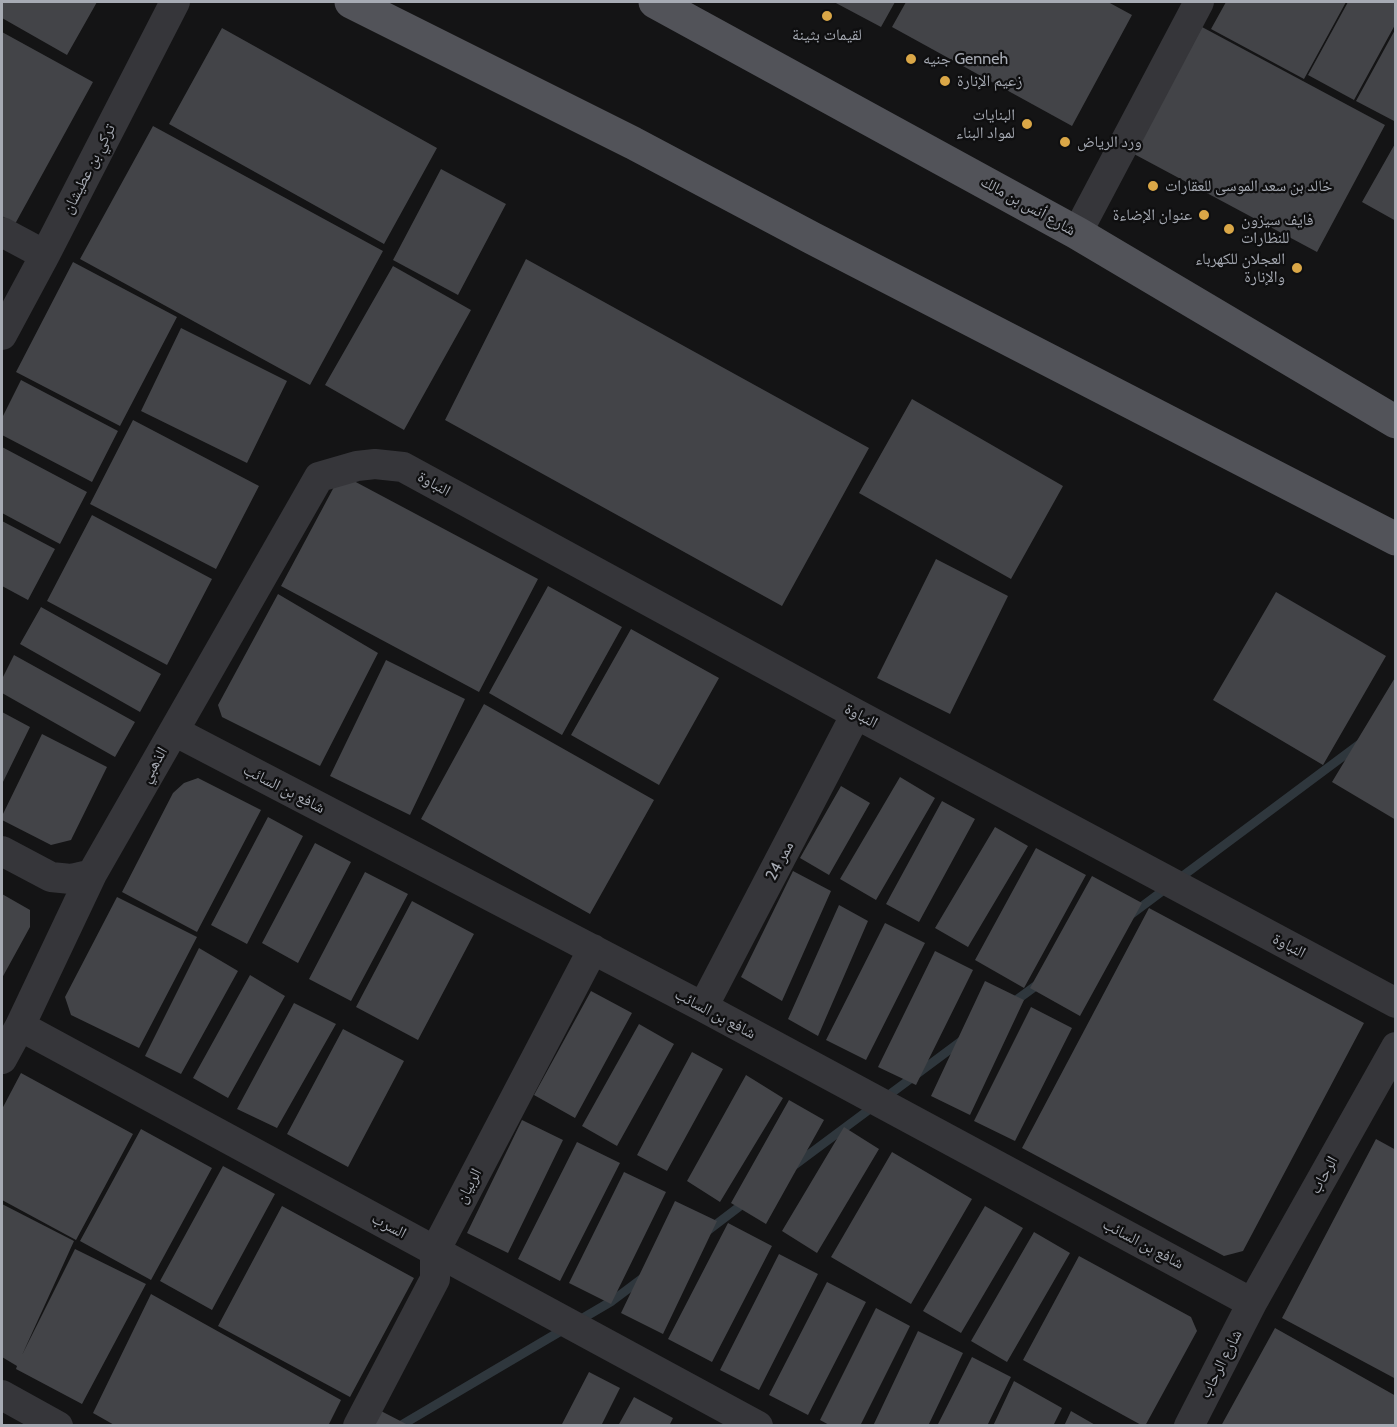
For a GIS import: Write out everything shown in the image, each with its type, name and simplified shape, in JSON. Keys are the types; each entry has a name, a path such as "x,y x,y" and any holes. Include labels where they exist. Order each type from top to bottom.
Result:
{"main road":[{"path":"351,2 633,143 1395,539"},
{"path":"399,2 486,51 633,143"},
{"name":"شارع أنس بن مالك","path":"658,4 1077,233 1395,422"}],"street":[{"name":"تركي بن عطيشان","path":"2,334 175,2"},
{"path":"1077,233 1199,2"},
{"path":"2,232 45,255"},
{"name":"النباوة","path":"319,477 357,466 375,464 403,467 856,714 1395,1003"},
{"name":"الذهبي","path":"2,1059 92,874 319,477"},
{"name":"ممر 24","path":"703,1007 856,714"},
{"name":"شافع بن السائب","path":"174,731 703,1007 1252,1303"},
{"path":"2,851 51,878 71,879 92,874"},
{"name":"الربيان","path":"358,1425 435,1279 435,1251 593,949"},
{"name":"السرب","path":"20,1026 758,1425"},
{"name":"الرحاب","path":"1252,1303 1395,1047"},
{"name":"شارع الرحاب","path":"1189,1425 1252,1303"},
{"path":"2,1395 58,1425"}],"building":[{"path":"2,2 97,2 67,55 2,18"},
{"path":"834,2 895,2 881,27"},
{"path":"906,2 1108,2 1132,15 1072,126 892,27"},
{"path":"1226,2 1346,2 1304,79 1211,29"},
{"path":"1348,2 1396,2 1396,23 1354,100 1308,75"},
{"path":"1202,27 1385,125 1317,252 1134,154"},
{"path":"222,28 437,148 384,244 169,124"},
{"path":"1396,28 1396,122 1356,101"},
{"path":"2,32 93,82 15,224 2,216"},
{"path":"153,126 383,251 310,385 80,259"},
{"path":"1396,142 1396,221 1362,202"},
{"path":"441,169 506,204 458,295 393,260"},
{"path":"526,259 869,448 782,606 445,420"},
{"path":"73,262 177,317 120,426 16,372"},
{"path":"393,266 471,310 404,430 325,385"},
{"path":"181,328 287,381 247,463 141,411"},
{"path":"21,380 118,431 92,482 2,435 2,418"},
{"path":"912,399 1063,486 1011,579 859,493"},
{"path":"133,420 259,486 216,569 90,504"},
{"path":"2,447 87,492 60,544 2,513"},
{"path":"352,480 538,579 479,692 281,586 335,485"},
{"path":"92,515 212,579 167,665 47,601"},
{"path":"2,521 55,549 28,600 2,586"},
{"path":"936,559 1008,596 950,714 877,678"},
{"path":"548,586 622,627 562,735 489,693"},
{"path":"1276,592 1386,656 1323,765 1213,700"},
{"path":"278,594 378,653 320,766 222,717 218,705"},
{"path":"41,607 161,674 140,712 20,644"},
{"path":"631,629 719,678 659,785 571,735"},
{"path":"14,655 135,722 115,757 2,693 2,679"},
{"path":"386,660 465,699 410,815 330,776"},
{"path":"1396,676 1396,820 1332,782"},
{"path":"484,704 654,800 590,914 421,819"},
{"path":"2,712 30,727 2,784"},
{"path":"42,734 107,767 71,840 51,845 2,820"},
{"path":"900,777 935,798 876,900 840,879"},
{"path":"198,778 261,810 197,932 122,892 173,793 184,783"},
{"path":"841,786 870,803 829,875 800,858"},
{"path":"942,801 975,819 919,922 886,904"},
{"path":"268,817 303,836 247,944 211,925"},
{"path":"995,827 1028,846 968,947 935,928"},
{"path":"315,843 351,862 298,963 262,943"},
{"path":"1036,848 1086,875 1024,988 975,960"},
{"path":"793,871 831,891 782,1001 741,977"},
{"path":"365,872 408,894 351,1001 309,979"},
{"path":"1092,876 1142,903 1080,1016 1030,988"},
{"path":"2,894 30,910 30,927 2,978"},
{"path":"117,897 197,937 139,1048 71,1015 65,997"},
{"path":"412,901 474,934 418,1040 356,1007"},
{"path":"839,905 868,921 818,1036 788,1019"},
{"path":"1149,908 1364,1023 1243,1251 1224,1256 1022,1148"},
{"path":"885,923 925,943 866,1060 826,1040"},
{"path":"199,948 238,971 181,1074 145,1056"},
{"path":"935,951 973,970 916,1085 878,1067"},
{"path":"250,975 285,996 228,1098 193,1078"},
{"path":"985,981 1024,1000 970,1115 931,1096"},
{"path":"591,991 632,1013 575,1118 534,1095"},
{"path":"294,1003 336,1024 277,1128 237,1109"},
{"path":"1031,1007 1072,1028 1015,1141 974,1121"},
{"path":"639,1024 674,1044 617,1146 582,1126"},
{"path":"343,1029 404,1061 348,1167 287,1134"},
{"path":"692,1052 723,1069 667,1171 637,1155"},
{"path":"21,1073 133,1134 76,1240 2,1200 2,1109"},
{"path":"746,1075 783,1098 720,1202 687,1181"},
{"path":"789,1100 824,1120 766,1224 731,1203"},
{"path":"522,1120 563,1140 508,1253 467,1233"},
{"path":"844,1127 879,1149 817,1253 782,1231"},
{"path":"141,1129 212,1168 151,1280 80,1241"},
{"path":"1376,1139 1396,1150 1396,1379 1282,1318"},
{"path":"577,1142 620,1163 560,1281 518,1259"},
{"path":"892,1152 972,1199 911,1304 831,1257"},
{"path":"223,1166 275,1194 212,1310 160,1281"},
{"path":"624,1172 666,1192 611,1304 569,1283"},
{"path":"675,1201 717,1221 663,1334 621,1313"},
{"path":"2,1204 74,1241 22,1355 75,1249 146,1284 82,1404 16,1369 17,1366 2,1357"},
{"path":"282,1206 414,1278 350,1397 218,1326"},
{"path":"985,1206 1023,1228 961,1333 923,1311"},
{"path":"728,1223 772,1246 712,1362 668,1339"},
{"path":"1034,1232 1070,1253 1007,1362 971,1341"},
{"path":"779,1254 818,1274 759,1390 720,1370"},
{"path":"1079,1256 1191,1317 1197,1331 1145,1426 1023,1360"},
{"path":"827,1282 866,1302 808,1415 769,1395"},
{"path":"151,1294 341,1400 328,1426 116,1426 93,1413"},
{"path":"876,1308 910,1326 860,1426 831,1426 820,1420"},
{"path":"1275,1328 1396,1396 1396,1426 1221,1426"},
{"path":"918,1331 963,1353 928,1426 873,1426"},
{"path":"972,1357 1011,1377 987,1426 937,1426"},
{"path":"589,1372 620,1388 601,1426 561,1426"},
{"path":"1014,1381 1062,1408 1053,1426 993,1426"},
{"path":"634,1397 673,1418 669,1426 618,1426"},
{"path":"381,1411 410,1426 374,1426"},
{"path":"1071,1411 1097,1426 1064,1426"}],"waterway":[{"path":"1129,916 1361,743"},
{"path":"1011,1004 1041,982"},
{"path":"792,1167 964,1039"},
{"path":"706,1232 748,1200"},
{"path":"578,1321 612,1301 644,1277"},
{"path":"400,1426 566,1328"}],"place":[{"name":"لقيمات بثينة","path":"827,16"},
{"name":"جنيه Genneh","path":"911,59"},
{"name":"زعيم الإنارة","path":"945,81"},
{"name":"البنايات لمواد البناء","path":"1027,124"},
{"name":"ورد الرياض","path":"1065,142"},
{"name":"خالد بن سعد الموسى للعقارات","path":"1153,186"},
{"name":"عنوان الإضاءة","path":"1204,215"},
{"name":"فايف سيزون للنظارات","path":"1229,229"},
{"name":"العجلان للكهرباء والإنارة","path":"1297,268"}]}
